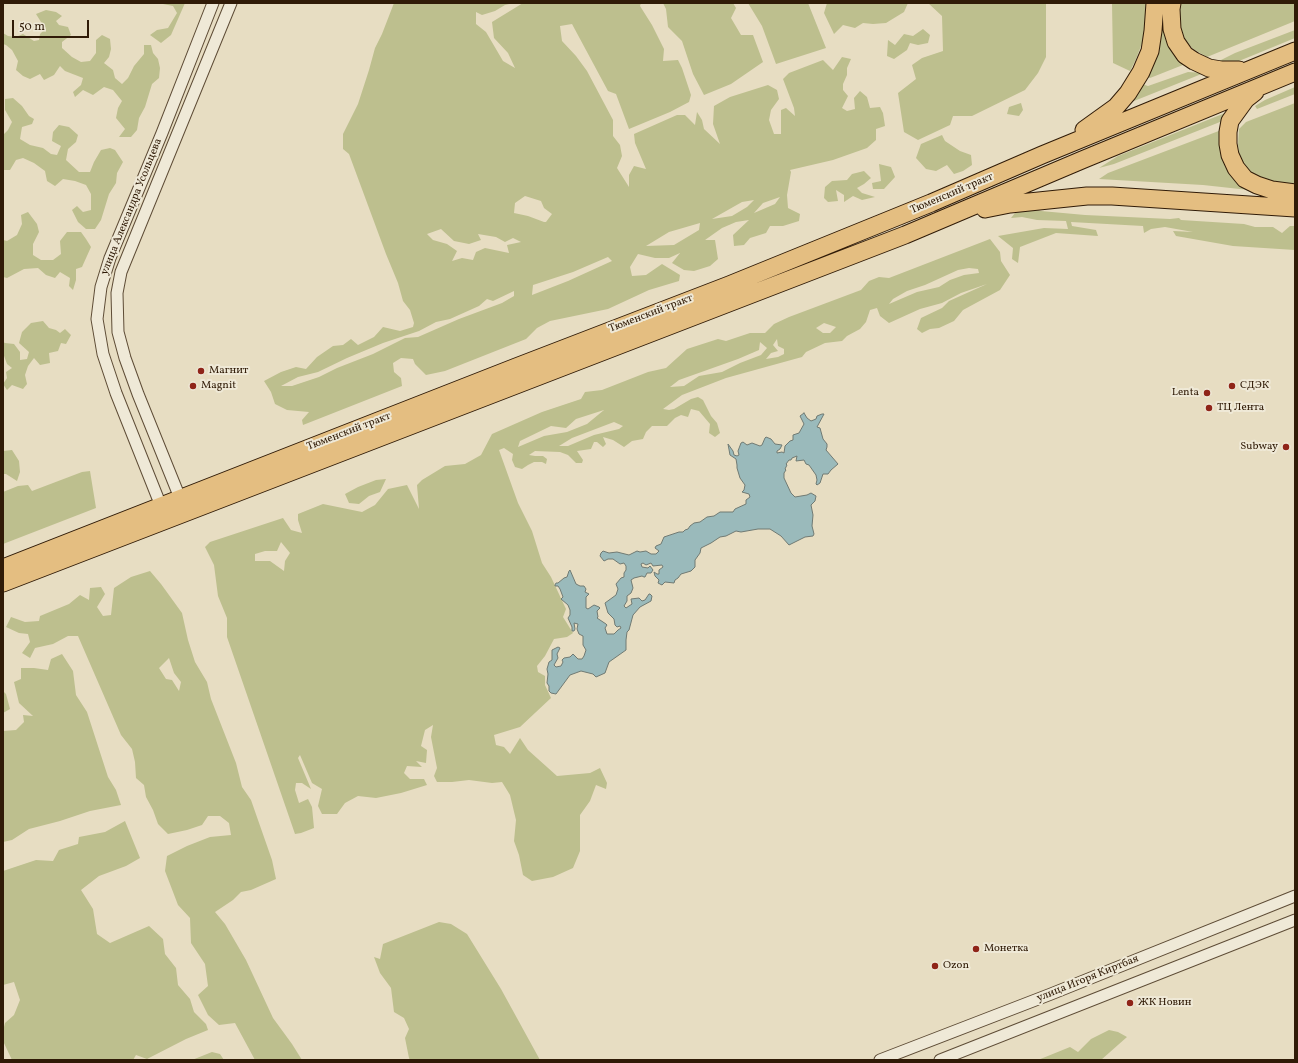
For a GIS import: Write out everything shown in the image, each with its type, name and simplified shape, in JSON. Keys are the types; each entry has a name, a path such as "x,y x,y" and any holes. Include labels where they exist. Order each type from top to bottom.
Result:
{"main road":[{"path":"1042,155 1096,122 1116,107 1128,92 1141,72 1150,51 1154,31 1155,3"},
{"path":"1172,3 1172,29 1176,42 1186,55 1194,61 1209,68 1221,70 1239,70 1261,64"},
{"name":"Тюменский тракт","path":"3,568 729,285 938,200 1042,155 1295,51"},
{"name":"Тюменский тракт","path":"3,583 905,235 1295,72"},
{"path":"1268,83 1246,99 1230,121 1228,144 1230,155 1236,168 1245,179 1272,190 1295,193"},
{"path":"905,235 971,212 1010,204 1087,196 1112,196 1295,208"}],"street":[{"name":"улица Александра Усольцева","path":"161,506 116,394 103,354 97,319 101,287 110,258 162,133 213,3"},
{"name":"улица Александра Усольцева","path":"180,498 125,358 118,332 116,293 121,272 231,3"},
{"name":"улица Игоря Киртбая","path":"880,1060 1038,999 1295,896"},
{"name":"улица Игоря Киртбая","path":"940,1060 1295,920"}],"green space":[{"path":"158,3 185,3 171,35 161,43 150,35 157,30 168,28 177,13 173,6"},
{"path":"394,3 514,3 505,5 495,11 482,15 476,12 476,24 486,32 503,61 515,68 508,53 494,38 492,22 523,3 641,3 640,6 652,25 664,49 663,61 678,60 691,95 689,102 670,112 629,129 616,94 608,91 572,24 560,26 562,41 587,71 613,120 613,136 620,145 622,156 617,168 629,187 629,175 634,166 646,169 635,143 634,134 677,115 685,115 695,125 697,112 702,120 704,129 720,144 713,124 714,106 730,97 768,85 777,90 779,99 771,110 769,120 774,134 781,134 781,110 786,108 795,116 794,108 783,79 789,73 823,60 833,70 842,57 851,59 843,84 843,90 848,96 842,108 847,111 855,109 854,98 860,91 867,97 870,108 880,107 883,113 885,126 876,129 876,140 867,148 833,160 790,170 791,172 787,195 788,208 800,214 799,221 783,226 770,226 766,233 750,238 744,245 734,246 733,235 749,220 736,222 722,228 705,240 715,240 718,259 710,266 694,271 684,270 672,263 680,253 669,258 655,258 638,254 630,267 632,276 646,275 662,264 680,275 679,281 649,290 608,309 550,321 537,328 526,339 445,371 426,375 415,364 413,359 401,358 393,363 394,372 401,378 402,386 303,425 302,420 309,412 287,410 275,404 271,392 264,381 281,372 296,367 306,369 317,357 333,346 343,345 351,339 358,345 374,337 383,327 400,331 413,327 414,323 410,310 403,301 398,283 349,154 343,149 343,134 358,104 375,48","holes":["525,196 541,201 544,208 552,214 546,222 544,222 514,213 515,203","780,197 775,204 754,213 763,203","754,200 747,207 732,216 712,219 742,202","700,223 699,230 674,245 646,246 669,232","441,229 454,241 469,244 481,240 478,234 496,237 505,242 513,238 521,242 507,245 509,253 485,248 476,252 473,260 462,258 452,261 457,251 447,244 433,240 427,234","608,257 612,261 532,295 533,285 573,272","514,291 514,296 502,303 459,319 418,337 405,338 373,354 337,368 319,377 292,386 281,386 298,377 318,372 383,343 419,331 436,322 450,319 479,306 487,299 493,301"]},
{"path":"663,3 733,3 736,8 731,18 741,35 753,35 763,62 731,84 704,95 693,74 682,41 668,27 666,9"},
{"path":"748,3 808,3 826,48 776,64 762,26"},
{"path":"827,3 908,3 904,12 886,23 863,23 855,28 843,25 834,34 824,13"},
{"path":"928,3 1046,3 1046,57 1038,73 1025,90 972,116 953,116 950,125 918,140 904,132 898,93 916,79 912,65 922,58 943,51 942,16"},
{"path":"1112,3 1147,3 1144,38 1130,71 1113,63"},
{"path":"1161,3 1167,3 1188,63 1150,78 1144,76"},
{"path":"1180,3 1295,3 1295,21 1207,57 1193,49 1183,38 1179,26"},
{"path":"46,10 56,12 62,16 56,21 59,25 68,27 71,35 62,42 62,48 72,57 81,62 90,61 96,53 96,40 102,35 110,39 111,49 109,57 104,63 113,70 115,78 122,84 128,78 134,66 144,54 144,45 151,45 153,53 158,59 160,68 159,78 152,84 145,107 139,118 137,130 131,137 119,137 125,129 116,118 118,108 122,101 113,90 104,87 93,95 83,90 75,97 73,92 81,85 83,78 65,71 60,66 54,75 44,80 40,74 30,79 23,76 16,70 18,61 12,50 3,44 3,33 8,36 16,37 23,34 34,41 39,40 40,34 46,28 36,14"},
{"path":"923,29 930,35 928,43 918,45 910,43 907,50 894,59 887,56 888,40 895,45 904,34 913,36"},
{"path":"1295,30 1295,38 1239,61 1219,61 1235,53"},
{"path":"1188,72 1204,73 1124,105 1139,83 1148,86"},
{"path":"1295,87 1295,94 1257,109 1255,106 1265,100"},
{"path":"13,98 22,106 29,116 34,119 32,124 22,127 20,139 30,145 43,148 51,154 57,155 61,146 52,141 53,132 59,125 69,127 78,135 76,142 68,149 66,160 79,172 90,172 101,150 110,148 115,150 123,162 117,173 116,183 109,194 101,220 95,229 86,229 78,222 72,210 77,206 83,212 91,210 91,194 86,185 63,179 55,186 47,181 45,171 34,163 23,158 16,160 10,170 3,170 3,135 8,130 12,122 5,110 5,99"},
{"path":"1021,103 1023,110 1019,116 1007,114 1009,107"},
{"path":"1295,103 1295,188 1254,176 1240,159 1238,145 1239,129 1246,122"},
{"path":"1230,111 1225,120 1114,164 1099,168 1118,156"},
{"path":"1224,129 1227,168 1235,180 1249,190 1203,185 1099,179 1108,173"},
{"path":"942,135 945,141 960,151 971,155 972,165 963,171 954,174 947,165 936,171 926,169 916,158 921,144"},
{"path":"879,164 891,167 895,177 884,189 873,189 872,183 881,181"},
{"path":"864,171 871,178 857,188 862,193 875,197 862,200 853,196 844,202 844,195 836,190 838,201 828,202 824,198 825,187 832,181 847,180 852,174"},
{"path":"1030,207 1041,211 1085,215 1170,219 1179,218 1181,220 1244,224 1255,227 1273,227 1282,233 1290,226 1295,226 1295,250 1233,246 1176,236 1173,231 1193,232 1165,227 1151,229 1144,233 1143,226 1071,222 1072,226 1096,230 1098,236 1056,233 1020,247 1018,263 1012,259 1013,248 998,236 1044,228 1068,229 1066,221 1037,220 1022,217 1011,218 1015,213"},
{"path":"28,212 37,224 39,232 33,244 33,255 41,260 53,260 61,254 60,241 67,232 81,232 91,247 82,267 76,269 76,280 73,290 69,286 70,278 60,272 55,278 46,275 38,268 24,269 7,278 3,277 3,240 7,241 17,235 22,224 21,215"},
{"path":"990,239 1000,252 1001,261 1010,275 1000,290 963,310 954,321 939,328 930,329 922,333 917,329 921,318 942,308 949,301 987,284 961,293 942,303 920,309 889,323 880,316 877,308 870,310 866,322 860,329 847,336 842,341 825,343 806,352 802,357 726,378 682,395 663,409 674,409 691,399 698,397 703,400 711,416 717,423 720,433 715,437 709,433 710,424 699,411 691,409 688,417 681,415 675,418 667,426 652,426 646,432 643,439 632,441 624,447 613,440 603,437 606,444 603,447 597,442 594,442 591,449 577,451 583,460 582,463 576,463 568,455 560,452 535,451 529,455 543,456 547,459 546,464 542,462 534,462 522,469 515,467 512,460 513,454 504,448 499,450 518,503 532,531 542,563 551,577 566,609 563,617 573,633 567,637 554,639 545,656 537,666 538,672 545,676 545,685 551,698 520,727 494,735 496,745 504,747 510,754 520,738 528,750 557,776 590,773 600,768 607,783 606,789 596,785 590,801 580,815 580,851 573,868 553,877 532,881 523,875 519,855 514,841 516,820 510,795 502,782 492,783 469,780 437,782 434,776 437,768 431,737 433,725 425,730 421,746 427,750 426,763 416,761 422,767 407,766 404,773 410,779 424,779 427,785 401,793 376,798 358,796 345,803 337,814 322,814 318,806 322,789 312,783 300,755 298,758 311,789 302,783 296,783 295,790 299,803 308,799 312,807 314,828 295,834 227,637 227,618 218,596 214,565 205,547 210,542 283,518 291,530 302,533 298,520 298,514 323,504 362,512 375,505 388,489 407,485 419,509 417,485 422,480 445,466 465,464 481,455 492,434 542,412 581,399 585,392 602,390 648,372 666,368 687,349 718,339 726,341 750,333 765,333 774,324 789,317 861,290 869,281 879,277 889,278","holes":["969,268 978,269 979,273 964,275 950,280 939,287 917,292 889,304 893,299 907,291 925,285 958,270","824,323 836,327 830,333 823,333 816,328","777,339 778,346 784,349 784,354 778,357 766,359 771,353 778,351 773,345","760,342 767,348 761,355 722,372 699,376 684,386 670,387 679,380 759,350","604,410 587,424 567,432 544,436 518,447 520,441 551,426 566,428 576,419","614,422 623,426 619,429 594,435 568,446 559,446 572,438","281,542 290,553 285,561 284,571 270,561 255,561 255,554 265,551 277,551"]},
{"path":"43,321 49,328 60,333 65,329 71,335 66,344 61,343 58,351 49,353 50,363 40,365 34,358 28,366 25,375 27,384 23,389 12,385 7,390 3,384 7,378 6,372 12,368 7,364 3,353 3,342 14,344 20,352 20,360 27,359 29,352 19,343 22,332 31,323"},
{"path":"12,450 19,461 20,472 17,481 6,474 3,474 3,451"},
{"path":"90,471 96,508 3,544 3,492 18,486 28,485 32,491 82,472"},
{"path":"386,479 380,492 369,496 359,504 349,503 345,494 376,480"},
{"path":"150,571 182,613 195,662 207,682 211,699 236,763 242,787 251,800 272,860 276,879 251,890 241,892 233,900 215,912 225,924 246,960 273,1018 302,1060 255,1060 235,1023 219,1025 208,1015 198,995 208,986 205,964 191,943 190,918 178,905 165,871 167,856 210,837 231,835 229,823 220,816 208,816 202,825 168,834 158,824 146,797 144,785 136,778 132,749 121,735 78,636 68,636 53,644 35,648 30,658 22,653 30,642 28,634 19,633 6,627 11,617 25,622 39,621 40,616 69,604 80,595 89,600 90,588 101,587 105,594 97,607 103,616 111,615 114,588 131,577","holes":["169,658 174,673 181,682 179,691 172,680 166,679 159,668"]},
{"path":"62,654 73,671 76,695 87,712 108,777 116,790 121,805 90,811 29,829 12,840 3,842 3,731 16,730 24,722 23,715 33,716 19,703 14,682 21,679 21,668 48,670 51,659"},
{"path":"3,691 6,694 10,709 3,713"},
{"path":"125,821 140,858 126,866 99,876 81,890 93,909 97,934 110,943 149,926 163,939 165,954 176,968 178,985 190,999 194,1012 206,1024 208,1030 186,1039 147,1059 136,1055 133,1060 12,1060 3,1041 3,1031 5,1023 14,1015 20,1000 14,982 3,985 3,871 36,860 53,861 59,850 78,844 79,837 105,832"},
{"path":"439,922 451,924 467,934 501,989 540,1060 410,1060 405,1038 409,1029 404,1018 394,1012 391,988 380,973 374,957 380,959 383,944"},
{"path":"1109,1030 1118,1032 1127,1037 1101,1060 1038,1060 1070,1047 1078,1052 1091,1039"},
{"path":"212,1052 220,1054 224,1060 192,1060"}],"water":[{"path":"804,413 811,421 816,419 817,416 824,414 817,427 820,428 823,439 827,444 826,450 838,464 828,474 823,474 820,483 817,485 816,475 804,460 796,461 797,456 789,460 786,464 784,478 791,493 795,497 811,493 816,496 815,501 811,505 813,515 813,536 805,537 789,545 781,536 770,529 758,529 741,532 736,531 720,537 701,548 700,553 695,560 695,567 691,571 681,574 674,583 665,582 662,585 658,583 659,580 655,576 654,572 659,574 659,570 663,567 662,565 653,566 651,563 646,565 643,563 641,564 642,567 648,568 650,566 653,570 651,573 647,573 645,577 642,576 631,580 633,588 631,593 627,596 627,601 624,606 626,608 632,604 631,599 639,598 642,601 645,600 649,594 652,596 651,601 640,607 633,615 629,630 627,632 626,650 609,662 605,673 596,677 593,674 581,671 570,675 556,694 551,693 547,683 547,669 549,662 552,660 552,650 558,647 560,648 557,654 558,658 554,665 556,667 561,666 564,658 570,657 573,654 578,659 582,659 586,650 583,645 583,636 579,634 577,629 578,624 574,623 575,629 572,631 568,618 570,615 570,610 568,605 561,599 563,597 558,586 555,586 556,583 567,577 570,570 576,584 584,586 586,589 585,592 589,594 586,597 586,608 588,609 594,605 599,607 600,608 597,611 597,618 607,625 605,628 607,634 614,634 621,628 620,626 617,627 615,625 614,619 608,613 605,603 616,595 618,589 616,584 621,578 624,577 626,566 624,563 620,564 613,559 604,561 600,556 601,553 603,551 609,553 617,552 629,555 637,551 646,551 651,554 656,554 659,551 655,548 661,544 664,537 683,532 694,523 700,522 707,517 714,516 720,512 733,512 735,509 746,504 746,500 750,497 749,494 742,492 745,485 740,478 736,459 730,455 728,444 734,455 737,456 739,455 738,451 741,443 743,442 747,445 752,443 760,446 766,437 771,439 775,444 782,445 777,453 784,453 785,446 793,440 793,435 799,433 804,424 800,416"}],"place":[{"name":"Магнит","path":"201,371"},
{"name":"Magnit","path":"193,386"},
{"name":"СДЭК","path":"1232,386"},
{"name":"Lenta","path":"1207,393"},
{"name":"ТЦ Лента","path":"1209,408"},
{"name":"Subway","path":"1286,447"},
{"name":"Монетка","path":"976,949"},
{"name":"Ozon","path":"935,966"},
{"name":"ЖК Новин","path":"1130,1003"}]}
